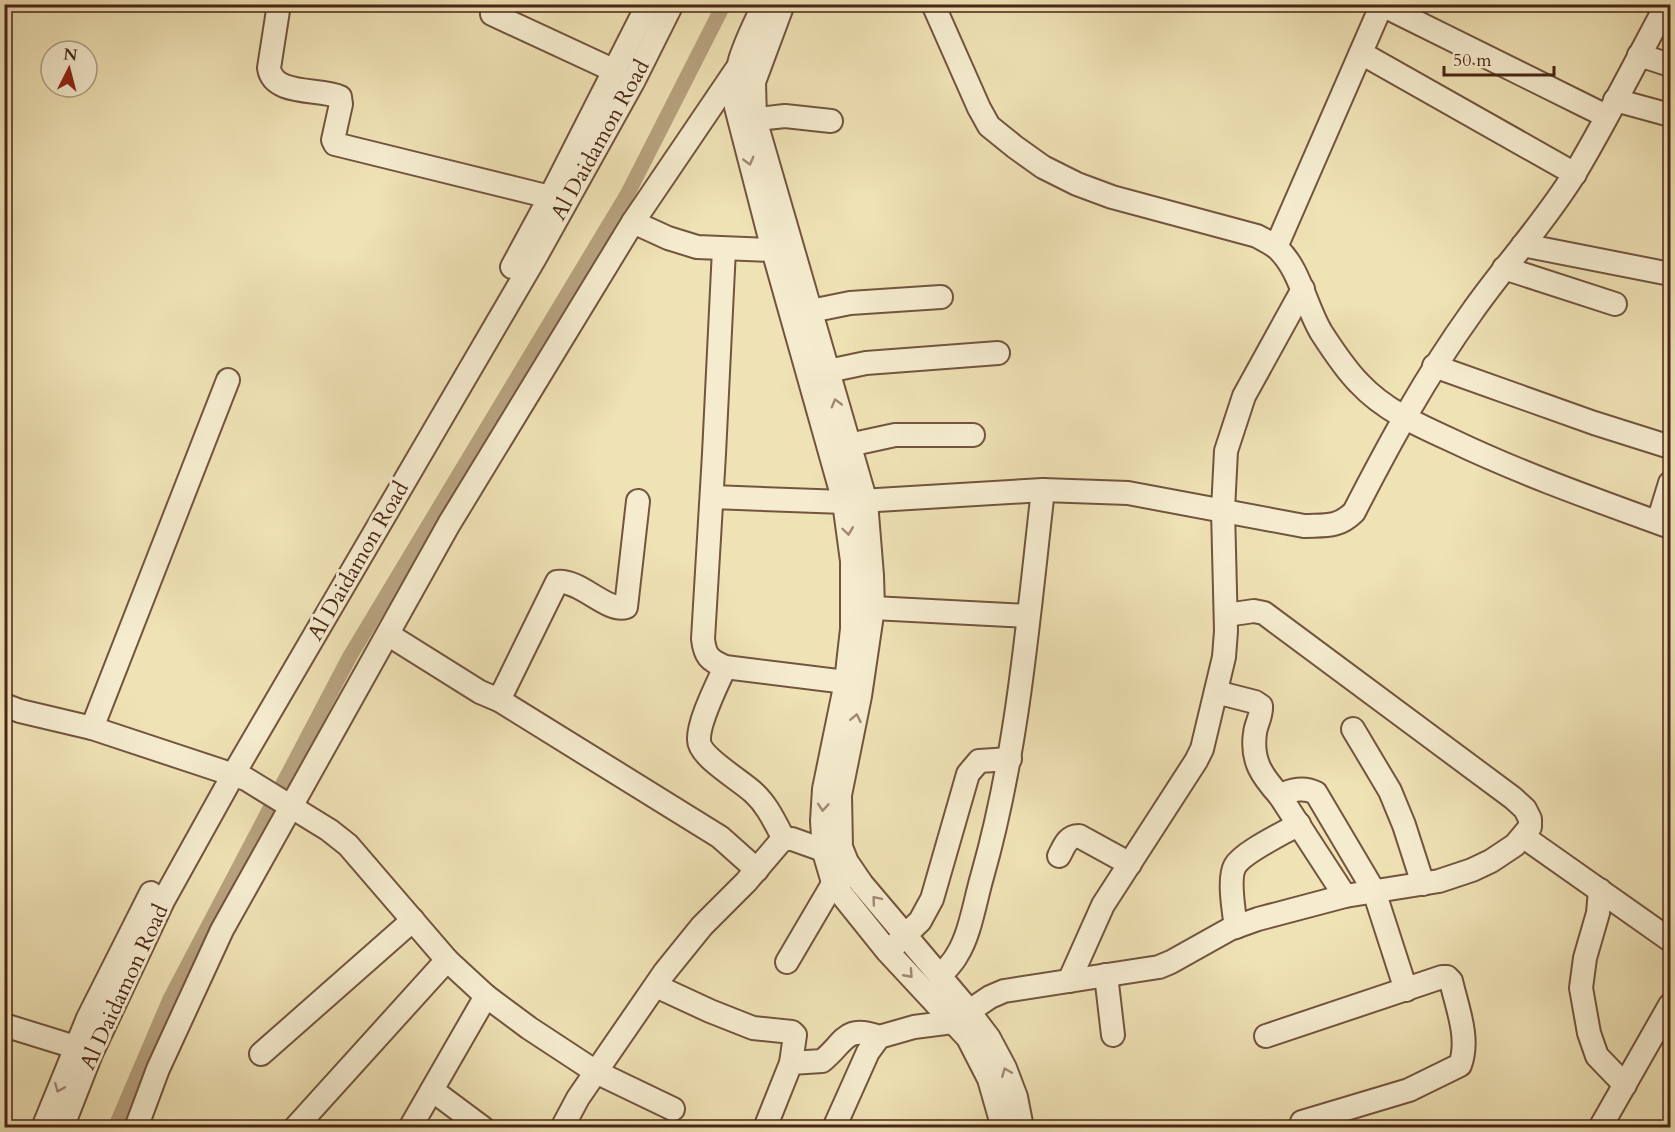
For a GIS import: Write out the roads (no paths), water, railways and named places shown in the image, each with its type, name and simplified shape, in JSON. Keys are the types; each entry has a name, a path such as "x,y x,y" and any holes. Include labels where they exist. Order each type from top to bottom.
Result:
{"street":[{"path":"279,4 269,68 270,75 280,85 340,97 341,104 333,141 335,144 550,197"},
{"name":"Al Daidamon Road","path":"528,255 550,197 648,4"},
{"name":"Al Daidamon Road","path":"62,1128 91,1054 163,902 528,255 637,75 672,4"},
{"path":"136,1128 158,1069 222,930 287,803 388,635 449,524 633,222 736,70 764,4"},
{"path":"783,4 754,82 746,120 773,250 801,313"},
{"path":"933,4 989,126 1043,167 1077,184 1112,197 1257,236 1276,247 1285,257 1303,289 1321,332 1358,382 1373,397 1403,418 1548,483 1664,524 1671,483"},
{"path":"712,497 855,502 1042,490 1128,493 1304,526 1344,522 1354,512 1403,418 1434,366 1575,174 1667,4"},
{"path":"1276,247 1382,5 1611,108 1671,115"},
{"path":"492,14 615,71"},
{"path":"1361,53 1575,174"},
{"path":"1639,55 1671,65"},
{"path":"736,70 734,95 746,120 855,502 873,575 873,608 860,696 840,795 839,866 788,962"},
{"path":"746,120 785,116 831,121"},
{"path":"633,222 683,243 724,249 773,250"},
{"path":"1523,245 1671,274"},
{"path":"724,249 704,653 710,660 725,667 846,682"},
{"path":"1504,268 1615,304"},
{"path":"1070,981 1099,912 1196,761 1206,736 1224,657 1226,615 1223,510 1226,451 1244,396 1303,289"},
{"path":"801,313 850,303 941,297"},
{"path":"818,373 874,362 998,352"},
{"path":"1434,366 1594,423 1671,447"},
{"path":"92,728 228,380"},
{"path":"839,447 905,435 973,435"},
{"path":"940,976 959,953 966,936 993,840 1010,759 1042,490"},
{"path":"499,700 557,582 571,584 618,608 626,607 638,501"},
{"path":"855,502 852,629 846,682 825,789 822,821 856,914 888,952 961,1017 989,1038 1005,1068 1016,1097 1022,1128"},
{"path":"873,608 1028,616"},
{"path":"791,1063 822,1061 844,1038 856,1033 868,1033 879,1037 961,1017 990,997 1004,992 1166,965 1236,927 1307,904 1447,879 1491,861 1524,837 1530,827 1530,819 1525,809 1503,791 1264,613 1254,611 1226,615"},
{"path":"388,635 480,692 499,700 720,837 757,870"},
{"path":"725,667 700,728 699,744 701,749 723,769 756,794 769,811 784,840"},
{"path":"1216,692 1255,702 1261,706 1262,712 1255,732 1256,765 1280,796 1345,896"},
{"path":"10,712 92,728 233,775 287,803 348,845 447,960 486,996 529,1028 596,1072 673,1109"},
{"path":"1353,729 1390,791 1423,884"},
{"path":"888,952 920,921 932,899 939,883 963,785 968,774 979,761 1010,759"},
{"name":"Al Daidamon Road","path":"43,1128 75,1047 117,957 233,775"},
{"path":"1280,796 1302,789 1316,793 1374,891 1406,990"},
{"path":"1236,927 1233,905 1234,867 1245,855 1299,824"},
{"path":"1059,856 1068,840 1079,836 1130,864"},
{"path":"1524,837 1671,940"},
{"path":"562,1128 574,1104 596,1072 656,986 702,926 784,840 792,839 839,866 906,935 940,976 989,1079 1003,1128"},
{"path":"1600,890 1598,913 1584,958 1581,988 1589,1033 1597,1056 1625,1085"},
{"path":"261,1054 413,920"},
{"path":"295,1128 447,960"},
{"path":"1106,975 1113,1035"},
{"path":"1266,1036 1442,977 1447,977 1451,981 1464,1041 1464,1056 1460,1065 1409,1090 1302,1122"},
{"path":"656,986 753,1028 792,1032 795,1035 791,1063 765,1128"},
{"path":"410,1128 486,996"},
{"path":"1600,1128 1671,1005"},
{"path":"4,1025 75,1047"},
{"path":"834,1128 868,1052 879,1037"},
{"path":"432,1089 483,1128"}],"waterway":[{"path":"115,1128 170,999 350,656 628,193 724,4"}]}
